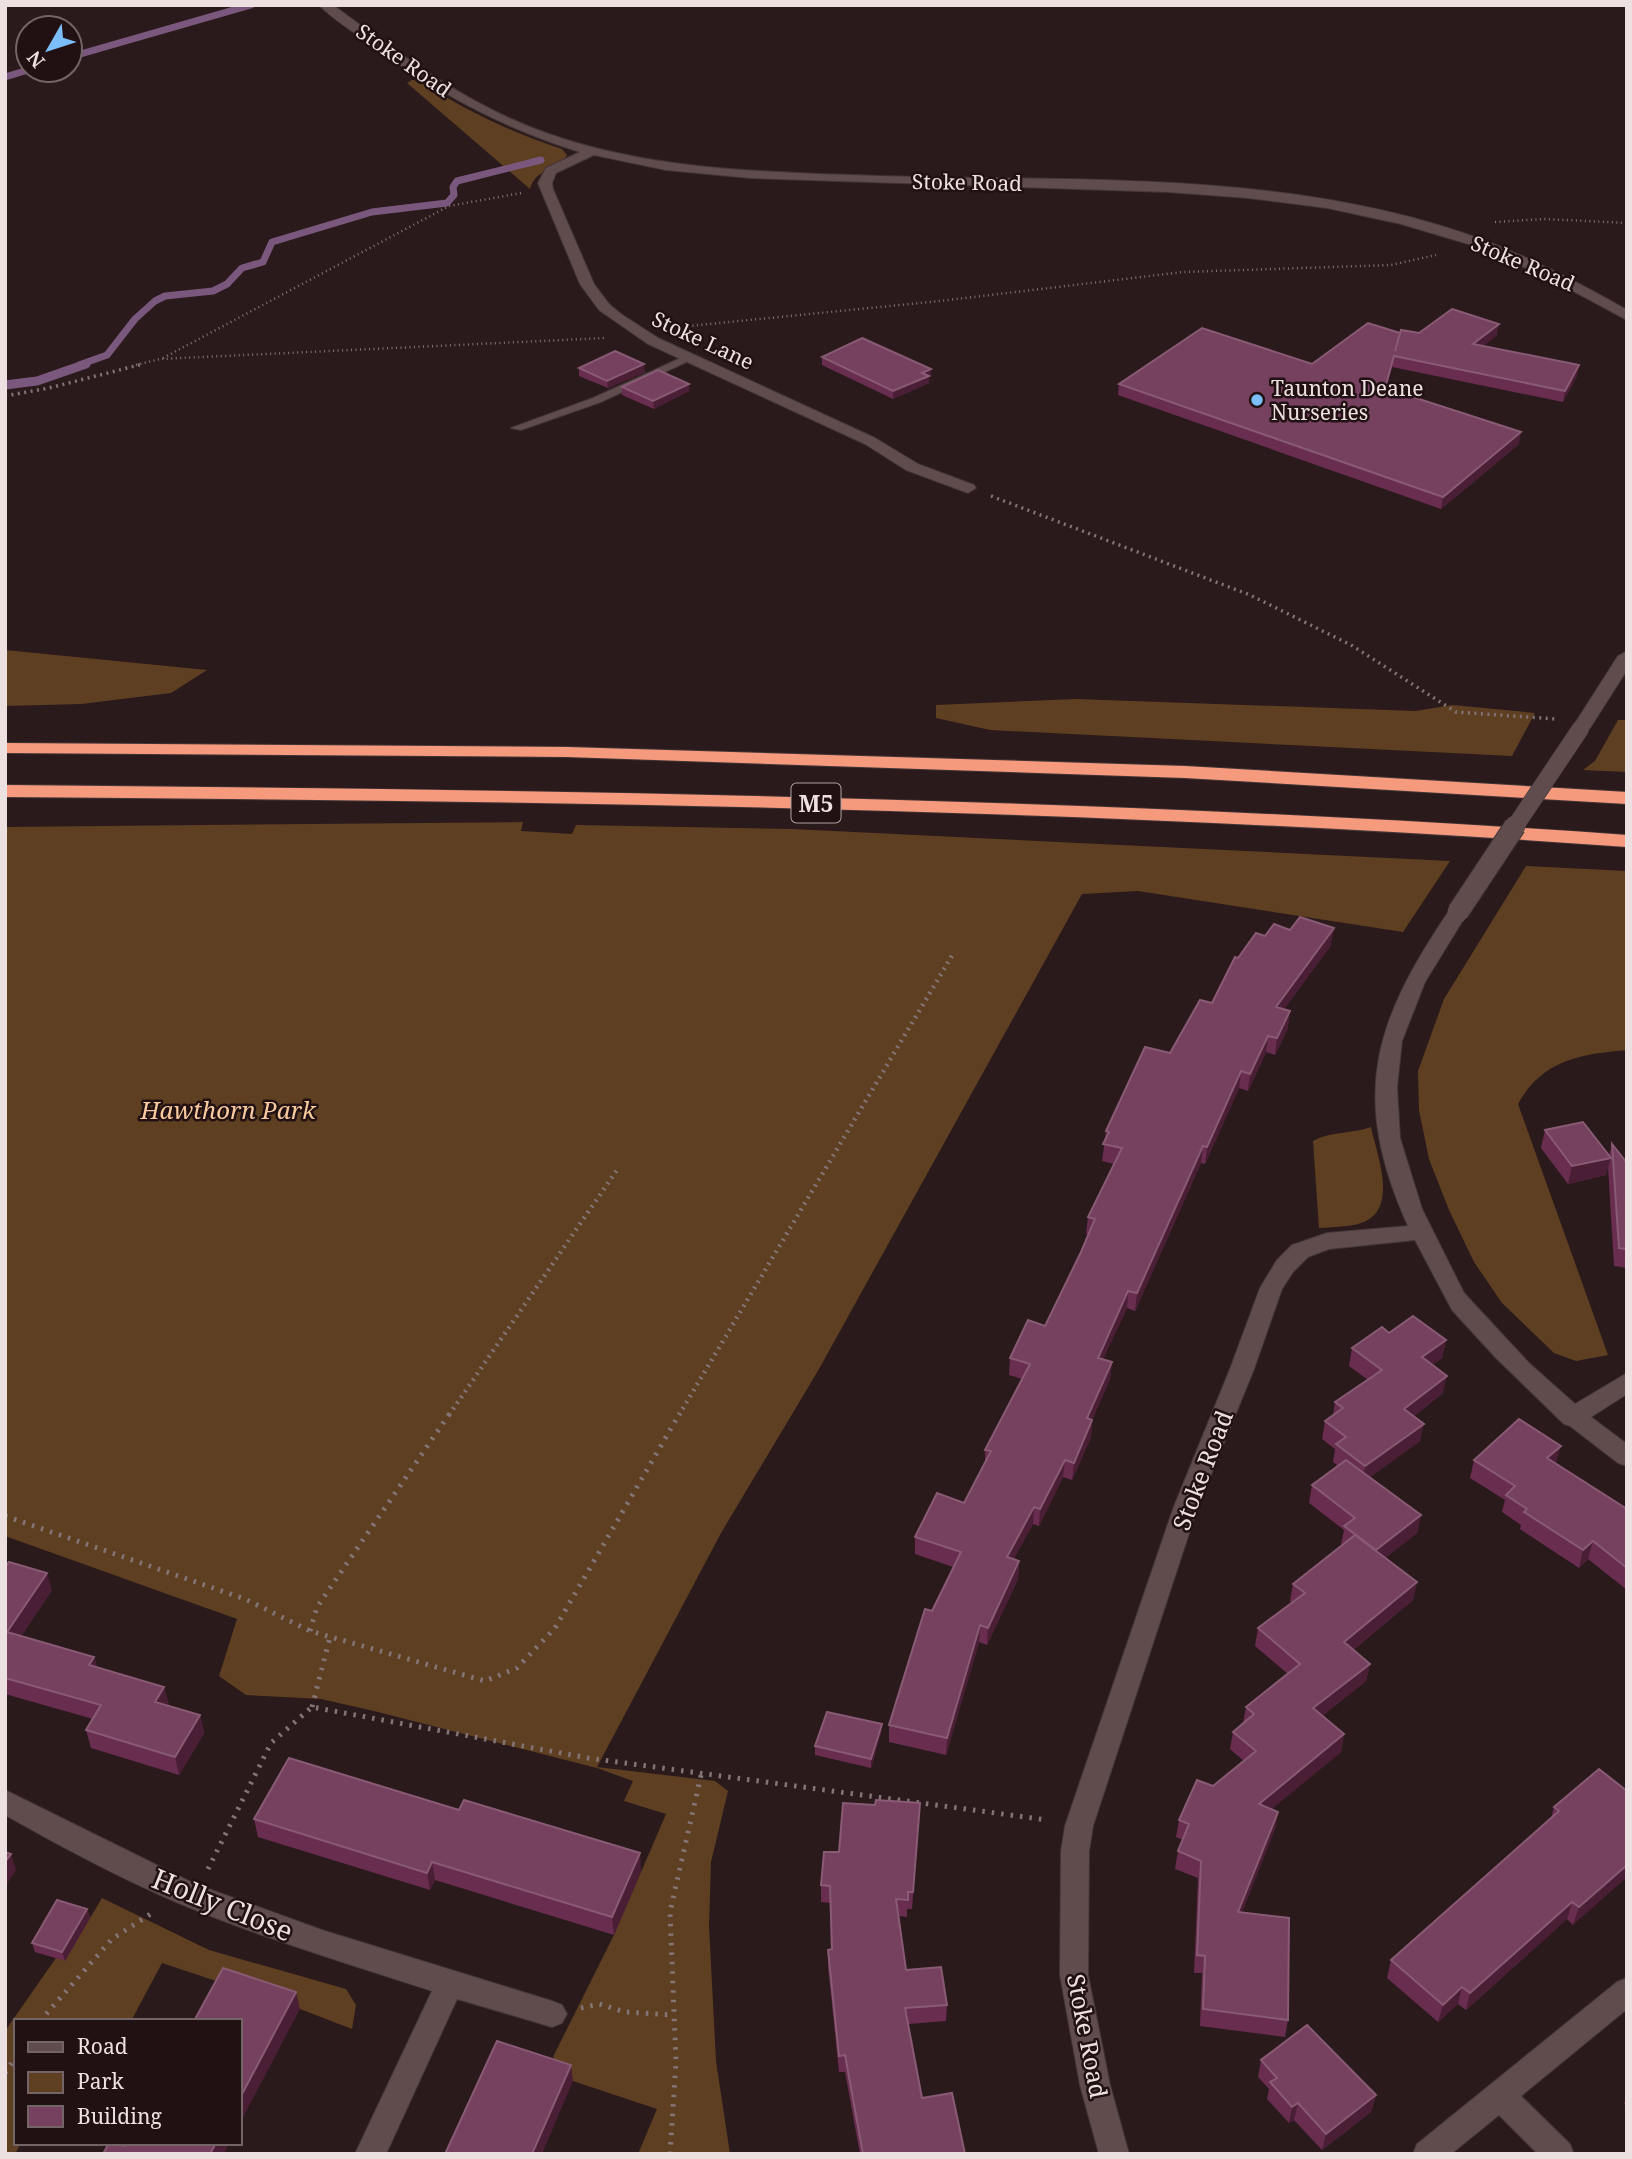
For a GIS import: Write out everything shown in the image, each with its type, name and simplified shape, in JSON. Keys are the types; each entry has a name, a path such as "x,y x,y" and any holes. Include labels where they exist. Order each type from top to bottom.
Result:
{"highway":[{"name":"M5","path":"5,748 567,751 1185,772 1627,798"},
{"name":"M5","path":"5,791 558,795 1137,813 1627,841"}],"street":[{"name":"Stoke Road","path":"325,5 422,75 465,102 549,141 634,162 734,174 1159,186 1255,192 1372,212 1476,242 1581,288 1627,316"},
{"path":"546,188 551,171 593,151"},
{"name":"Stoke Lane","path":"546,188 589,291 619,322 689,358 870,441 912,467 968,488"},
{"path":"1627,656 1433,948 1398,1022 1388,1057 1386,1118 1399,1183 1456,1298 1524,1374 1572,1418 1627,1457"},
{"name":"Stoke Road","path":"1114,2154 1095,2085 1073,1975 1075,1851 1079,1826 1185,1510 1242,1369 1271,1288 1285,1266 1300,1251 1327,1241 1422,1232"},
{"path":"1572,1418 1627,1382"},
{"name":"Holly Close","path":"5,1801 185,1893 321,1943 552,2014"},
{"path":"370,2154 450,1984"},
{"path":"1428,2154 1627,1991"},
{"path":"1499,2095 1559,2154"}],"lane":[{"path":"517,428 597,401 689,358"}],"path":[{"path":"160,359 449,206 546,188"},
{"path":"5,396 49,388 160,359 625,338 655,329 940,301 1183,272 1391,265 1459,250 1476,242 1489,223 1544,219 1627,223"},
{"path":"968,488 1250,595 1351,645 1456,712 1582,725"},
{"path":"5,1517 244,1599 310,1631 485,1681 510,1675 532,1656 555,1628 754,1286 953,954"},
{"path":"310,1631 317,1607 617,1171"},
{"path":"42,2019 112,1939 185,1893 212,1864 271,1743 312,1707 330,1637"},
{"path":"312,1707 588,1758 702,1771 1079,1826"},
{"path":"670,2154 676,2062 670,1912 702,1771"},
{"path":"552,2014 599,2004 625,2012 673,2015"}],"green space":[{"path":"412,80 419,81 488,119 562,149 567,155 537,177 530,189 407,83"},
{"path":"5,650 207,670 171,693 81,704 5,706"},
{"path":"1076,699 1415,711 1453,705 1535,713 1512,756 990,730 936,718 936,705"},
{"path":"1618,720 1627,720 1627,772 1583,770 1595,761"},
{"name":"Hawthorn Park","path":"523,822 521,831 572,834 576,825 792,829 1450,861 1403,932 1138,891 1082,894 819,1369 721,1533 597,1767 715,1781 728,1791 711,1862 709,1926 716,2061 730,2154 638,2154 657,2109 573,2081 553,2057 614,1935 666,1814 624,1801 633,1781 597,1768 321,1699 246,1695 219,1676 237,1619 5,1536 5,827"},
{"path":"1526,866 1627,871 1627,1050 1594,1054 1564,1062 1539,1078 1518,1104 1608,1355 1576,1361 1554,1353 1502,1303 1474,1262 1429,1159 1419,1110 1418,1071 1444,999"},
{"path":"1371,1127 1383,1182 1383,1196 1379,1208 1371,1218 1358,1224 1319,1228 1313,1141"},
{"path":"102,1898 209,1950 346,1989 356,2005 352,2029 162,1963 132,2019 14,2019 14,2145 20,2145 15,2154 5,2154 5,2031 56,1958 65,1960"}],"building":[{"path":"1452,309 1499,324 1473,344 1579,365 1565,391 1394,356 1385,388 1521,432 1443,497 1119,384 1202,328 1312,364 1368,323 1400,333 1395,351 1401,330 1419,333"},
{"path":"862,338 931,369 922,373 929,376 893,391 822,357"},
{"path":"615,351 644,364 607,381 579,368"},
{"path":"658,370 689,384 653,401 622,387"},
{"path":"1300,917 1334,928 1276,1007 1290,1011 1277,1038 1268,1036 1250,1074 1241,1071 1207,1147 1203,1146 1137,1293 1128,1291 1098,1358 1112,1362 1087,1418 1092,1420 1074,1463 1065,1460 1040,1509 1034,1507 1007,1557 1019,1561 988,1628 980,1625 947,1738 889,1725 925,1609 932,1611 961,1552 915,1537 937,1493 964,1503 991,1451 985,1450 1030,1364 1010,1358 1028,1320 1045,1326 1081,1252 1095,1219 1088,1217 1122,1148 1103,1144 1109,1132 1106,1131 1145,1047 1170,1053 1200,1000 1212,1003 1235,957 1238,958 1256,933 1265,936 1274,924 1290,930"},
{"path":"1583,1122 1611,1158 1572,1166 1545,1130"},
{"path":"1612,1144 1627,1163 1627,1249 1619,1248"},
{"path":"1413,1316 1446,1340 1422,1357 1447,1376 1404,1409 1424,1424 1365,1466 1336,1444 1346,1437 1325,1421 1343,1408 1335,1402 1382,1370 1352,1348 1382,1327 1389,1333"},
{"path":"1519,1419 1561,1446 1547,1458 1627,1509 1627,1568 1593,1541 1583,1550 1524,1512 1527,1509 1506,1495 1515,1486 1474,1460"},
{"path":"1346,1460 1421,1515 1376,1550 1344,1526 1355,1518 1312,1485"},
{"path":"1355,1535 1417,1582 1344,1642 1370,1664 1313,1708 1344,1734 1259,1804 1278,1812 1238,1912 1289,1918 1288,2020 1203,2009 1205,1956 1197,1955 1201,1861 1178,1851 1189,1824 1179,1820 1197,1780 1213,1786 1256,1751 1233,1732 1254,1714 1246,1707 1300,1664 1258,1628 1305,1593 1293,1584"},
{"path":"9,1562 47,1573 5,1635 5,1567"},
{"path":"7,1632 94,1657 89,1665 164,1687 155,1702 200,1715 175,1757 86,1730 101,1705 5,1678"},
{"path":"827,1712 882,1724 871,1759 815,1746"},
{"path":"289,1758 459,1810 464,1800 640,1853 612,1917 432,1862 427,1873 254,1819"},
{"path":"1599,1769 1627,1791 1627,1865 1579,1907 1572,1902 1470,1993 1462,1987 1443,2005 1391,1960 1559,1811 1554,1807"},
{"path":"876,1800 920,1803 913,1892 908,1892 908,1900 896,1899 906,1970 941,1967 947,2005 905,2008 922,2098 952,2093 965,2154 863,2154 845,2055 839,2056 828,1950 832,1949 830,1886 821,1885 824,1852 839,1852 843,1803 875,1805"},
{"path":"57,1900 87,1909 62,1952 32,1943"},
{"path":"223,1968 296,1992 242,2094 242,2019 195,2019"},
{"path":"1307,2025 1376,2095 1326,2134 1298,2103 1292,2107 1270,2082 1277,2078 1261,2060"},
{"path":"497,2041 571,2065 532,2154 445,2154"},
{"path":"108,2145 215,2145 210,2154 103,2154"}],"waterway":[{"path":"84,53 251,5"},
{"path":"5,77 14,74"},
{"path":"79,365 107,355 135,319 155,301 165,296 213,291 227,284 242,268 263,262 272,242 372,212 447,203 454,195 453,187 457,181 541,160"},
{"path":"5,385 37,381 86,364"}],"place":[{"name":"Taunton Deane Nurseries","path":"1257,400"}]}
